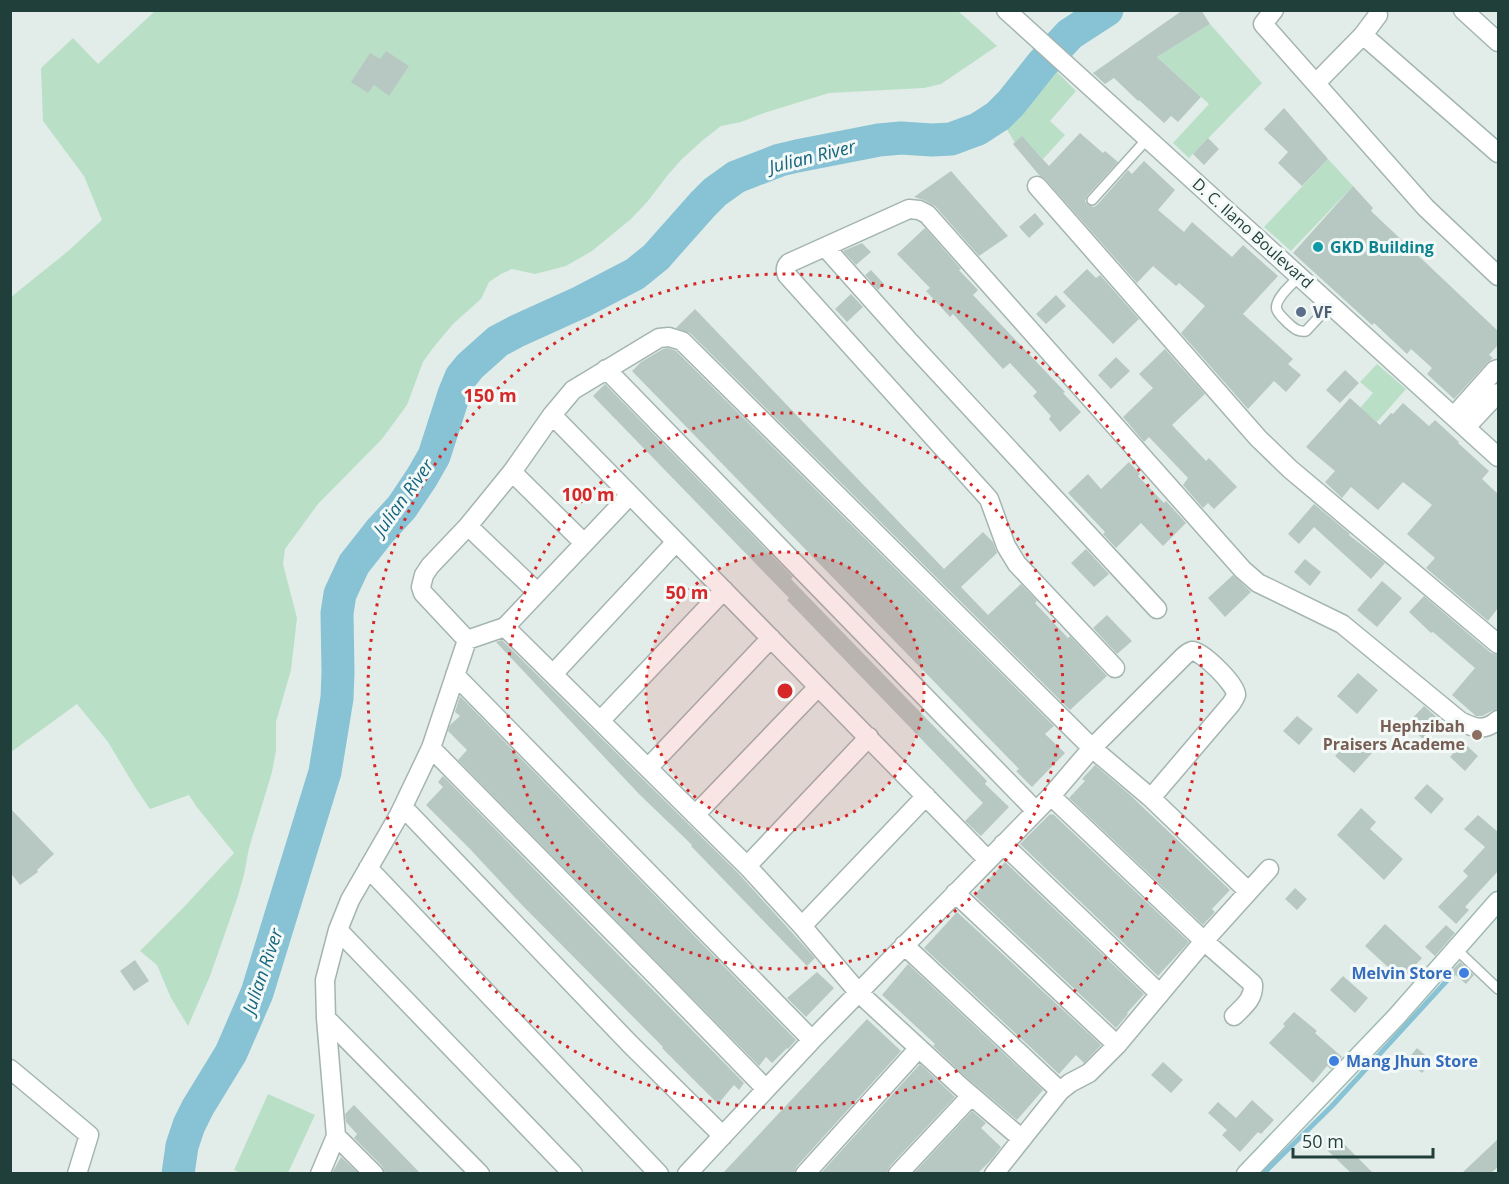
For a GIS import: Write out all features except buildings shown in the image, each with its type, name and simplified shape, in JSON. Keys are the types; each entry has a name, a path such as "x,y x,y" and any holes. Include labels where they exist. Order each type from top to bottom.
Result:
{"street":[{"name":"D. C. Ilano Boulevard","path":"1006,10 1331,304 1466,415 1498,457"},
{"path":"1274,10 1263,24 1426,208 1498,276"},
{"path":"1463,10 1498,42"},
{"path":"1316,83 1363,35 1378,15"},
{"path":"1363,35 1498,153"},
{"path":"1037,186 1258,438 1290,469 1498,644"},
{"path":"1114,668 1017,564 1006,546 989,498 983,490 787,275 785,271 789,263 909,209 927,214 1243,570 1258,583 1342,624 1460,721 1471,727 1483,729 1498,720"},
{"path":"825,247 1157,609"},
{"path":"467,640 423,592 421,587 424,575 430,566 468,526 512,472 552,415 573,390 659,338 669,337 682,341 1092,748 1151,798 1248,891"},
{"path":"606,369 1035,811"},
{"path":"1466,415 1495,370 1498,369"},
{"path":"1466,415 1498,393"},
{"path":"552,415 988,860"},
{"path":"512,472 584,543"},
{"path":"467,640 505,627 630,495"},
{"path":"468,526 537,592"},
{"path":"553,674 676,542"},
{"path":"600,721 724,590"},
{"path":"505,627 747,866 858,992 971,1096 1022,1139"},
{"path":"648,768 771,638"},
{"path":"320,1173 336,1136 325,980 338,930 350,900 403,807 431,748 467,640"},
{"path":"687,1173 858,992 1051,796 1092,748 1184,656 1194,651 1202,655 1230,682 1235,688 1236,695 1231,704 1151,798"},
{"path":"456,675 812,1040"},
{"path":"695,814 818,687"},
{"path":"747,866 869,737"},
{"path":"431,748 766,1089"},
{"path":"802,926 926,796"},
{"path":"1051,796 1253,984 1251,998 1234,1016"},
{"path":"403,807 622,1036 723,1136"},
{"path":"1003,844 1160,994"},
{"path":"368,868 659,1173"},
{"path":"994,1173 1060,1091 1089,1073 1117,1045 1204,940 1269,869"},
{"path":"955,893 1117,1045"},
{"path":"1246,1173 1397,1016 1498,901"},
{"path":"338,930 573,1173"},
{"path":"904,945 1060,1091"},
{"path":"326,1018 480,1173"},
{"path":"805,1173 919,1048"},
{"path":"10,1069 89,1135 77,1173"},
{"path":"898,1173 971,1096"},
{"path":"336,1136 374,1173"}],"lane":[{"path":"1092,200 1148,138"},
{"path":"1300,276 1278,299 1276,306 1279,314 1295,329 1306,331 1331,304"},
{"path":"1456,949 1498,989"}],"green space":[{"path":"957,10 997,46 941,84 924,88 829,93 741,122 721,126 681,160 631,219 592,251 566,266 535,274 512,269 501,274 489,282 481,299 453,324 433,348 423,362 407,405 382,439 318,504 285,549 283,564 297,618 291,670 276,722 276,751 272,772 249,848 237,899 210,976 188,1026 171,998 157,965 140,951 234,853 189,795 150,809 108,742 77,704 11,752 11,297 67,252 102,220 84,176 43,121 41,68 73,38 98,64 155,11"},
{"path":"1210,24 1262,83 1189,158 1173,143 1209,104 1157,57"},
{"path":"1056,71 1076,91 1050,121 1065,135 1043,159 1029,144 1021,153 1006,128"},
{"path":"1328,159 1353,186 1291,251 1264,227"},
{"path":"1377,364 1406,389 1377,422 1360,408 1373,393 1360,382"},
{"path":"268,1094 315,1115 288,1173 241,1173 234,1170"}],"waterway":[{"name":"Julian River","path":"178,1174 182,1146 189,1125 231,1053 257,993 325,772 337,698 337,613 340,594 354,564 402,507 434,456 461,377 498,341 635,274 656,257 715,192 736,177 797,156 879,140 951,139 978,129 998,116 1011,103 1070,34 1107,10"},
{"path":"1263,1174 1332,1106 1453,974"}],"place":[{"name":"GKD Building","path":"1318,247"},
{"name":"VF","path":"1301,312"},
{"name":"Hephzibah Praisers Academe","path":"1477,735"},
{"name":"Melvin Store","path":"1464,973"},
{"name":"Mang Jhun Store","path":"1334,1061"}]}
